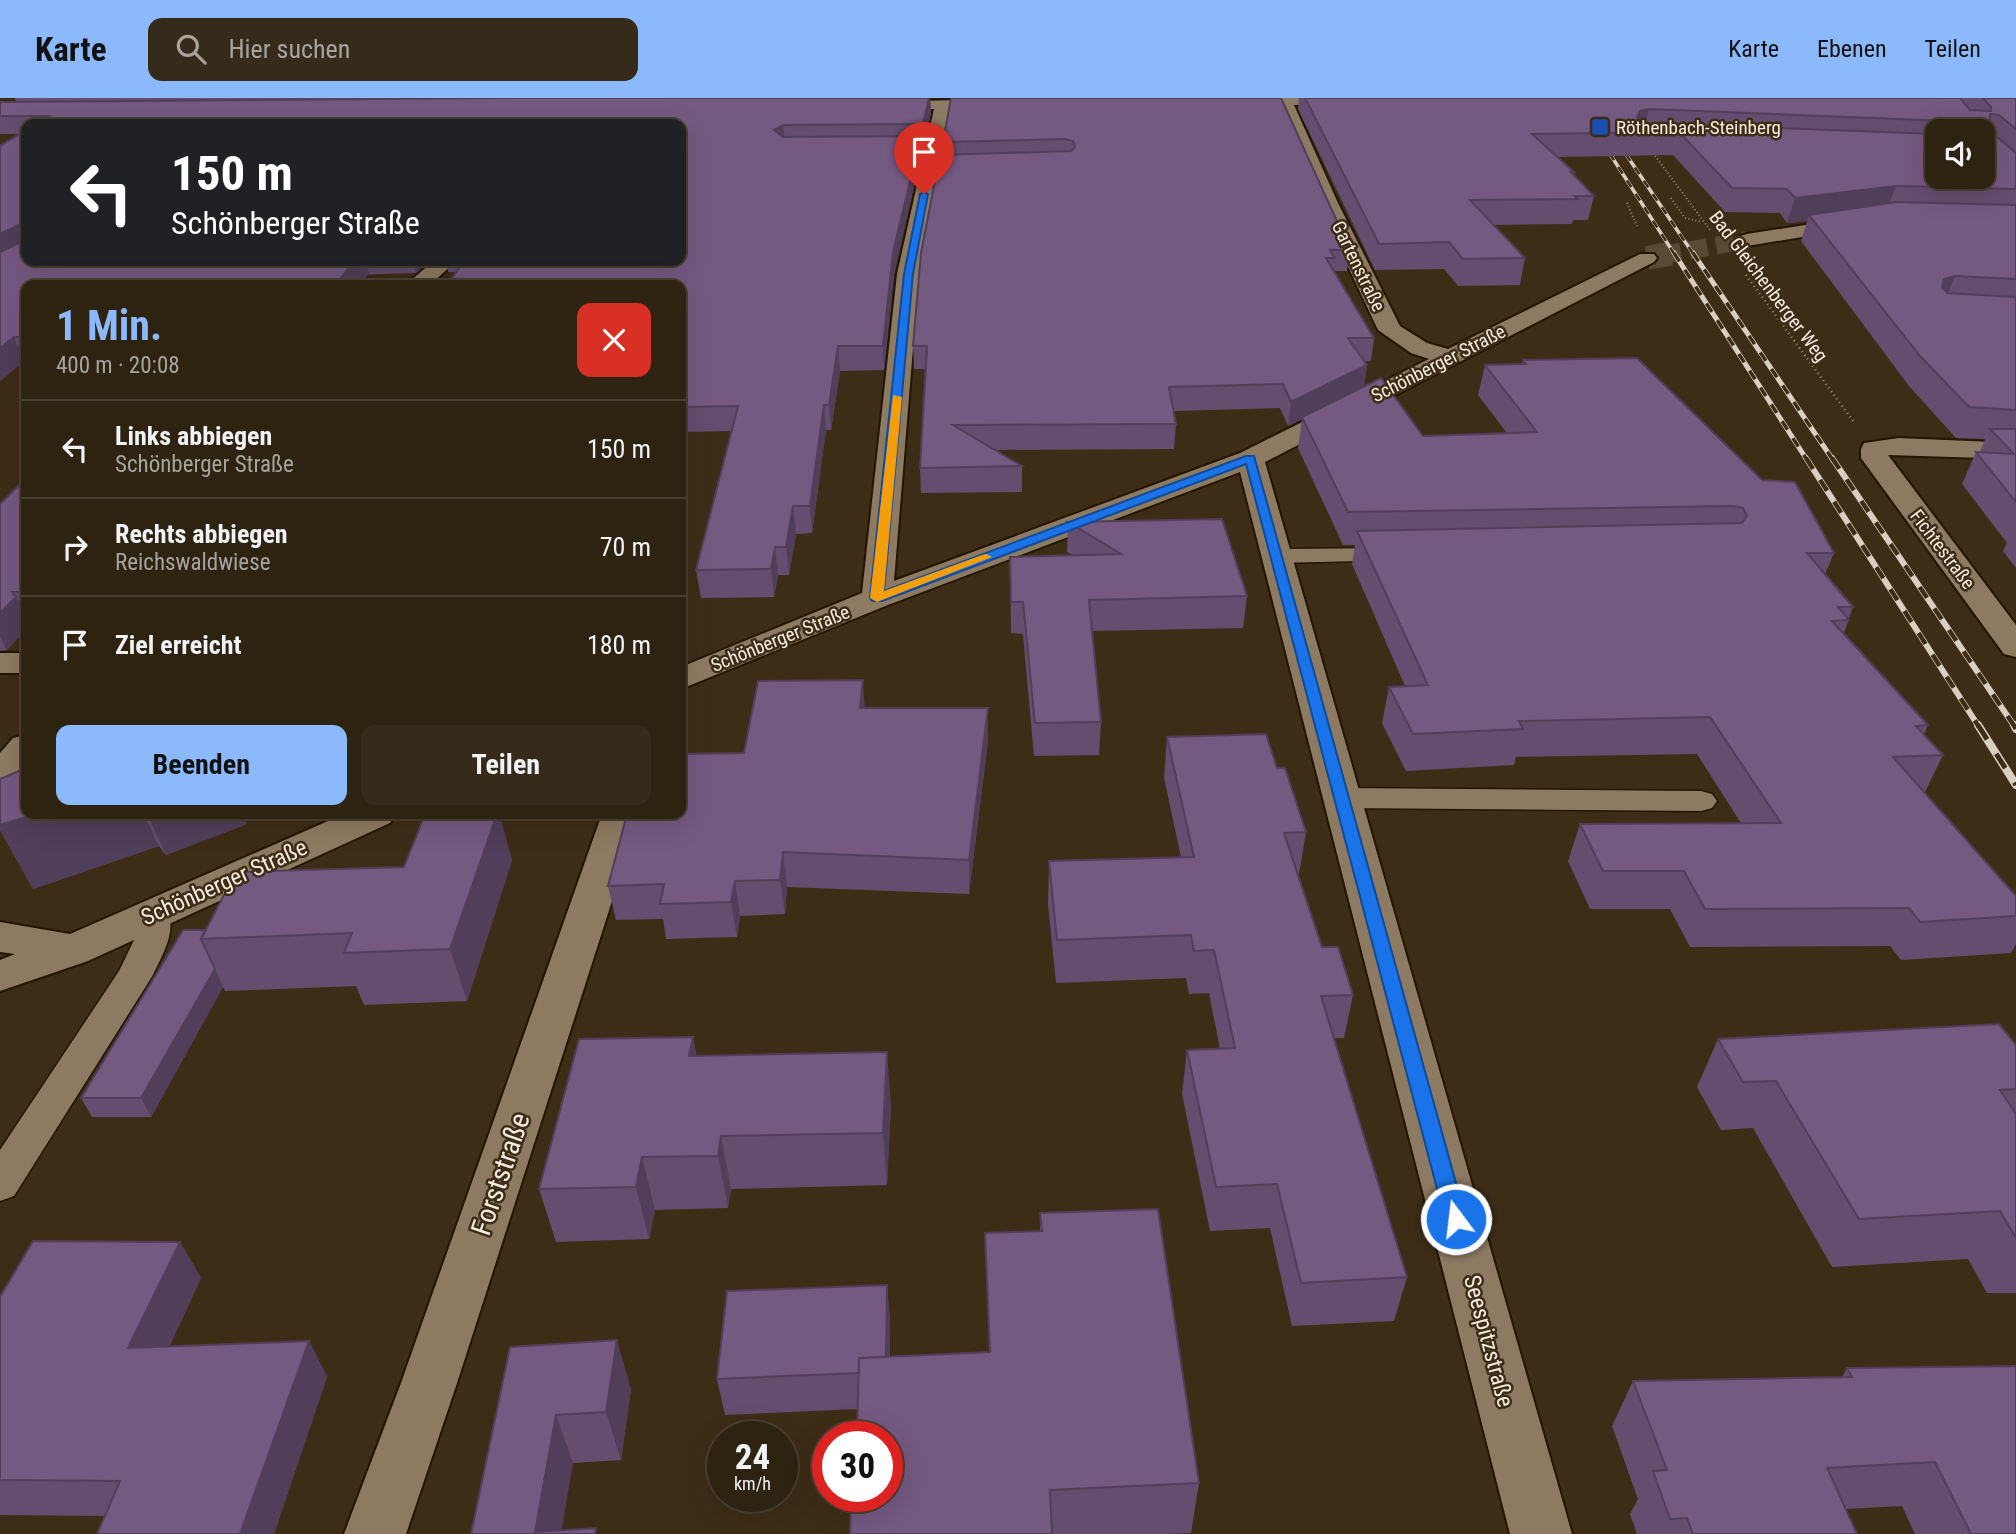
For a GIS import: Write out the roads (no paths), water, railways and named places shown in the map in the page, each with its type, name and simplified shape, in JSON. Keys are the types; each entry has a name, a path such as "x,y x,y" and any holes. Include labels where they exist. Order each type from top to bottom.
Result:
{"street":[{"path":"1219,102 1415,98"},
{"path":"877,598 908,274 932,158 934,102"},
{"name":"Gartenstraße","path":"1284,102 1328,203 1390,330 1419,348 1450,358"},
{"path":"861,105 1022,103"},
{"path":"1747,240 1875,220"},
{"name":"Schönberger Straße","path":"686,677 877,598 1250,459 1647,258"},
{"path":"424,280 439,266"},
{"name":"Fichtestraße","path":"2016,451 1899,446 1874,449 1874,458 2016,647"},
{"name":"Seespitzstraße","path":"1250,459 1541,1534"},
{"path":"0,663 21,663"},
{"path":"0,776 21,752"},
{"name":"Schönberger Straße","path":"0,976 73,950 365,819"},
{"name":"Forststraße","path":"375,1534 434,1370 619,819"},
{"path":"0,937 73,950"}],"lane":[{"path":"1277,556 1414,554"},
{"path":"1342,799 1701,801"},
{"path":"0,1184 135,975 153,936 153,914"}],"tunnel":[{"path":"1663,255 1747,240"},
{"path":"1647,258 1673,253"}],"railway":[{"path":"1601,140 1675,255"},
{"path":"1617,141 1694,255"},
{"path":"1674,253 1807,460"},
{"path":"1693,253 1833,460"},
{"path":"1806,458 1979,727"},
{"path":"1832,458 2015,727"},
{"path":"1978,725 2016,785"}],"place":[{"name":"Röthenbach-Steinberg","path":"1600,127"}]}
